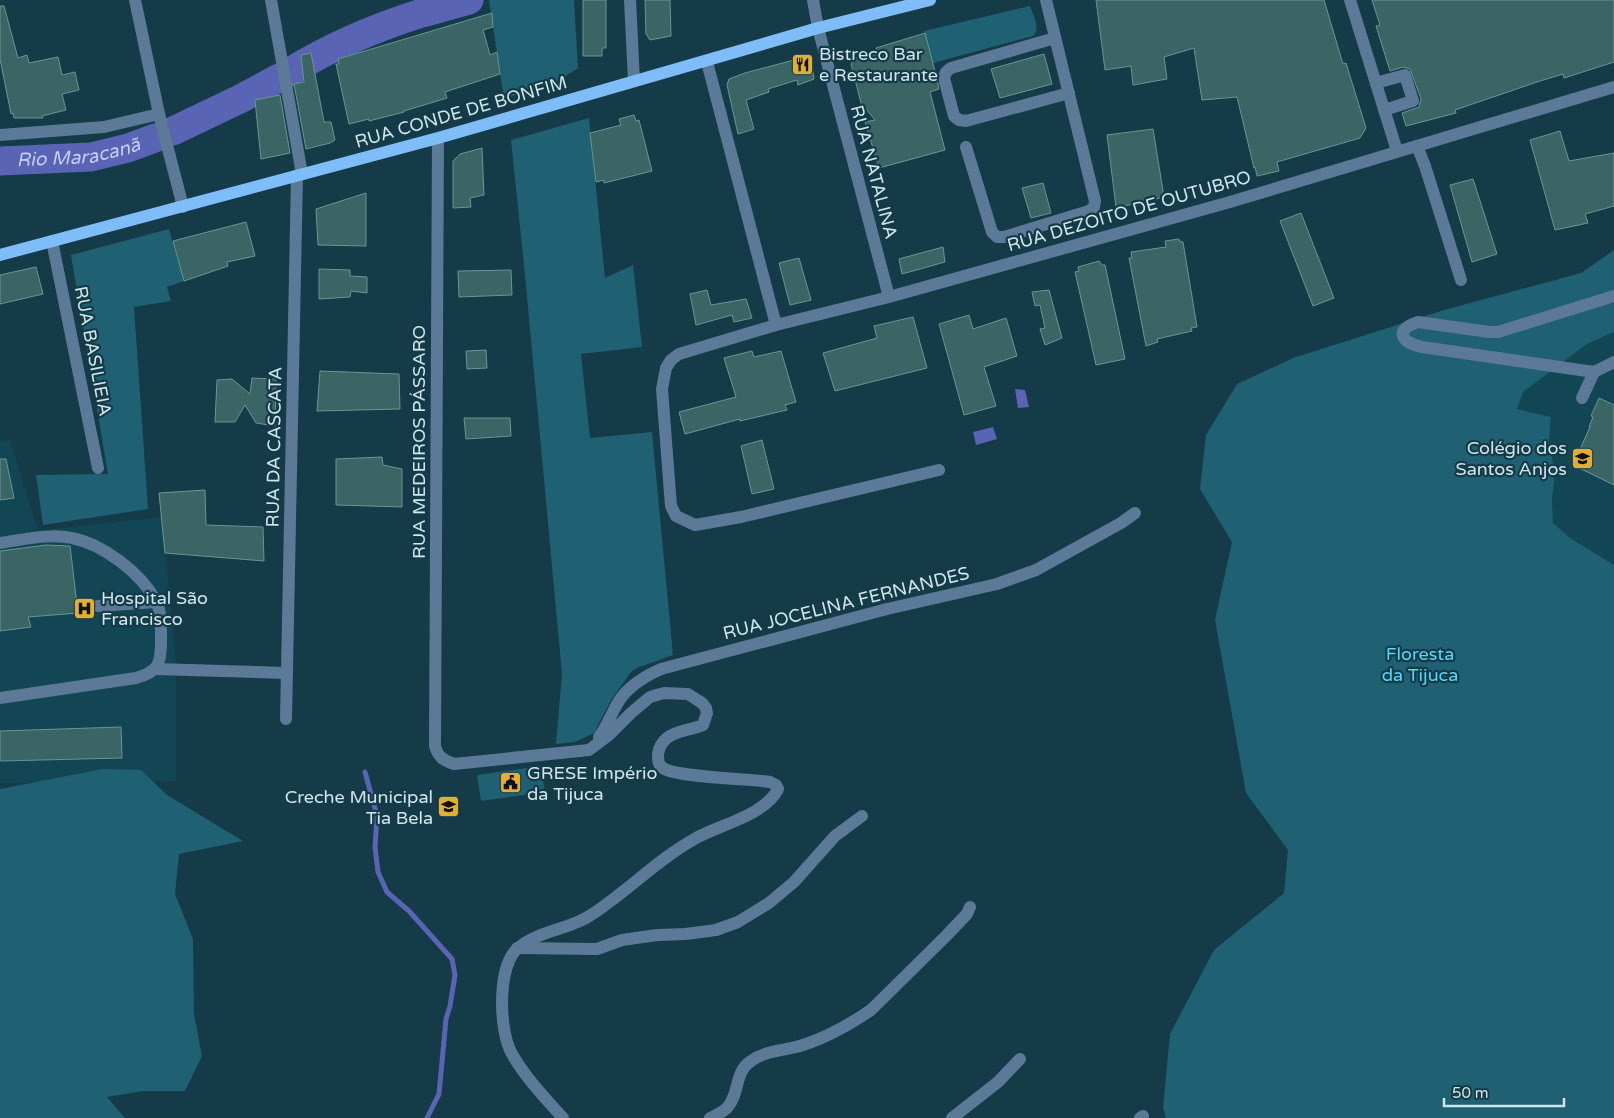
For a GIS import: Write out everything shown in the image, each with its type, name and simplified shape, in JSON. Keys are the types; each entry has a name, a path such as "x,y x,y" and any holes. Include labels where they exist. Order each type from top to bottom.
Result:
{"main road":[{"name":"RUA CONDE DE BONFIM","path":"0,255 438,138 634,81 707,62 818,28 930,0"}],"street":[{"path":"135,0 182,207"},
{"name":"RUA DA CASCATA","path":"271,0 299,175 286,719"},
{"path":"630,0 634,81"},
{"name":"RUA NATALINA","path":"813,0 818,28 889,297"},
{"path":"966,147 992,232 997,237 1004,237 1089,212 1094,207 1095,201 1046,0"},
{"path":"1350,0 1397,151"},
{"path":"1055,38 951,68 946,72 944,78 954,116 966,122 1069,93"},
{"path":"707,62 776,325"},
{"path":"1376,83 1405,75 1413,101 1384,110"},
{"name":"RUA DEZOITO DE OUTUBRO","path":"939,470 741,517 696,525 685,521 676,516 671,506 662,389 666,368 671,360 679,354 776,325 889,297 1230,202 1614,87"},
{"path":"0,135 104,127 161,120"},
{"name":"RUA MEDEIROS PÁSSARO","path":"438,138 435,746 437,754 443,760 454,764 589,750"},
{"path":"1416,146 1425,166 1461,280"},
{"name":"RUA BASILIEIA","path":"52,241 98,468"},
{"path":"1614,296 1498,332 1418,322 1410,325 1403,334 1404,339 1410,345 1594,372 1614,362"},
{"path":"1582,398 1594,372"},
{"name":"RUA JOCELINA FERNANDES","path":"589,750 603,732 617,703 633,685 649,674 661,669 887,609 997,584 1036,570 1121,523 1135,513"},
{"path":"0,543 58,536 74,538 108,553 128,568 143,583 156,602 161,621 161,657 156,669 150,674 136,678 0,698"},
{"path":"98,606 156,602"},
{"path":"156,669 287,673"},
{"path":"563,1118 533,1083 511,1052 505,1033 502,980 508,962 517,948 530,940 589,917 681,846 758,810 775,795 778,789 776,785 770,782 685,774 663,768 658,762 660,746 667,738 678,732 703,725 707,717 706,708 702,703 688,694 677,692 664,693 650,697 609,735 589,750"},
{"path":"517,948 597,948 622,940 716,930 738,922 769,903 794,882 835,836 862,816"},
{"path":"710,1118 722,1112 731,1103 744,1066 762,1055 801,1046 834,1034 860,1018 871,1010 946,937 967,914 970,907"},
{"path":"952,1118 998,1082 1020,1059"}],"shaded area":[{"name":"Colégio dos Santos Anjos","path":"1614,332 1614,565 1570,538 1553,523 1552,500 1555,473 1549,442 1551,418 1517,409 1522,392 1587,344"},
{"name":"Hospital São Francisco","path":"10,440 38,531 162,517 176,664 176,781 0,783 0,441"}],"green space":[{"path":"489,0 574,0 578,68 560,80 504,99"},
{"path":"1030,6 1036,25 1033,36 933,63 924,31"},
{"path":"589,118 605,278 633,265 642,347 581,354 590,438 652,432 673,655 631,672 611,700 594,733 575,742 556,744 562,674 511,140"},
{"path":"169,229 184,281 167,287 171,301 134,307 148,509 43,525 36,475 108,474 71,255"},
{"name":"Floresta da Tijuca","path":"1614,250 1614,332 1587,344 1523,392 1517,409 1551,417 1549,442 1555,473 1552,500 1553,523 1570,538 1614,565 1614,1118 1166,1118 1163,1108 1170,1034 1214,950 1284,893 1288,850 1246,793 1215,620 1232,542 1200,489 1206,435 1237,384 1293,358 1444,310 1581,273"},
{"name":"GRESE Império da Tijuca","path":"541,766 545,792 481,801 477,775"},
{"path":"103,769 141,770 167,795 243,841 179,854 175,894 193,939 194,1014 202,1056 185,1091 143,1091 107,1097 125,1118 0,1118 0,789"}],"water":[{"path":"1015,389 1025,390 1029,407 1018,408"},
{"path":"993,427 997,439 976,445 973,432"}],"building":[{"path":"583,0 606,0 606,48 602,48 602,56 583,56"},
{"path":"645,0 670,0 671,36 650,40 646,34"},
{"path":"1096,0 1324,0 1343,64 1346,63 1366,128 1360,138 1277,162 1279,171 1257,176 1237,97 1202,100 1194,48 1164,57 1167,79 1133,85 1131,66 1105,70"},
{"path":"1372,0 1614,0 1614,62 1564,78 1563,74 1540,81 1455,110 1456,113 1406,126 1402,113 1419,107 1421,99 1410,69 1403,67 1390,71 1376,26 1380,25"},
{"path":"0,6 4,6 18,58 27,55 29,63 58,57 62,75 75,72 79,90 62,94 66,110 42,116 43,118 14,118 13,113 11,114 0,59"},
{"path":"492,13 493,27 483,30 490,55 497,52 500,74 445,92 447,98 404,112 349,124 336,64 339,64 338,59"},
{"path":"925,33 939,89 930,92 945,150 879,168 865,122 875,120 861,103 851,64 855,58 877,52 876,48"},
{"path":"311,53 324,122 331,122 335,140 306,149 294,84 304,82 301,55"},
{"path":"1044,54 1052,84 1000,98 991,69"},
{"path":"805,57 811,60 814,79 798,85 797,80 768,89 769,92 746,100 754,129 738,134 727,85 729,79"},
{"path":"280,95 290,153 261,159 255,100"},
{"path":"634,115 636,121 639,120 652,171 604,183 604,180 596,182 590,133 621,125 619,119"},
{"path":"1153,129 1164,197 1116,207 1107,135"},
{"path":"1560,131 1569,161 1614,153 1614,206 1585,214 1588,223 1555,230 1530,140"},
{"path":"482,148 484,195 470,198 471,207 453,208 453,161 460,154"},
{"path":"1473,179 1497,254 1472,262 1450,185"},
{"path":"1043,183 1051,213 1031,218 1022,188"},
{"path":"366,193 366,246 318,245 316,209"},
{"path":"1301,213 1334,298 1313,306 1280,221"},
{"path":"246,222 255,256 227,262 228,266 184,281 173,241"},
{"path":"1179,239 1179,241 1183,242 1197,327 1191,328 1192,331 1157,339 1158,342 1146,346 1129,258 1132,258 1131,252 1166,247 1165,241"},
{"path":"943,247 945,262 902,274 899,259"},
{"path":"799,258 811,300 790,305 779,263"},
{"path":"1099,261 1102,265 1105,265 1125,359 1096,365 1075,272 1079,271 1078,267"},
{"path":"36,267 43,294 0,304 0,275"},
{"path":"319,269 350,270 350,276 367,277 367,293 351,291 350,297 319,299"},
{"path":"511,270 512,295 459,297 458,271"},
{"path":"707,290 711,305 746,299 752,318 734,322 732,315 696,325 690,294"},
{"path":"1049,290 1062,338 1045,345 1040,329 1045,328 1040,305 1035,306 1032,292"},
{"path":"969,315 973,329 1006,318 1017,356 984,367 996,406 964,415 939,324"},
{"path":"913,317 927,368 835,391 823,353 877,338 874,326"},
{"path":"486,350 487,368 467,369 466,351"},
{"path":"752,351 754,357 781,351 796,402 785,405 787,410 740,421 740,419 685,434 679,412 736,397 724,358"},
{"path":"320,371 399,374 400,409 317,411"},
{"path":"252,378 276,379 275,426 256,423 245,405 235,422 215,422 217,380 232,379 250,394"},
{"path":"1599,398 1614,405 1614,485 1573,465 1590,427 1593,417 1591,416"},
{"path":"464,418 510,418 511,436 466,439"},
{"path":"762,440 774,489 752,494 741,446"},
{"path":"382,457 383,465 402,469 402,507 336,505 336,459"},
{"path":"0,459 6,459 14,498 0,500"},
{"path":"205,490 206,525 263,527 264,561 165,553 159,493"},
{"path":"46,545 70,546 78,613 28,617 31,627 0,631 0,551"},
{"path":"121,727 122,758 0,761 0,731"}],"waterway":[{"name":"Rio Maracanã","path":"426,12 469,0"},
{"name":"Rio Maracanã","path":"288,73 353,39 422,13"},
{"name":"Rio Maracanã","path":"173,131 279,78"},
{"name":"Rio Maracanã","path":"0,161 91,157 128,148 155,138"},
{"path":"365,772 377,816 375,847 378,872 387,892 409,911 452,959 455,975 446,1019 439,1094 427,1118"}],"place":[{"name":"Bistreco Bar e Restaurante","path":"803,64"},
{"name":"Colégio dos Santos Anjos","path":"1583,458"},
{"name":"Hospital São Francisco","path":"85,608"},
{"name":"GRESE Império da Tijuca","path":"511,783"},
{"name":"Creche Municipal Tia Bela","path":"449,807"}]}
